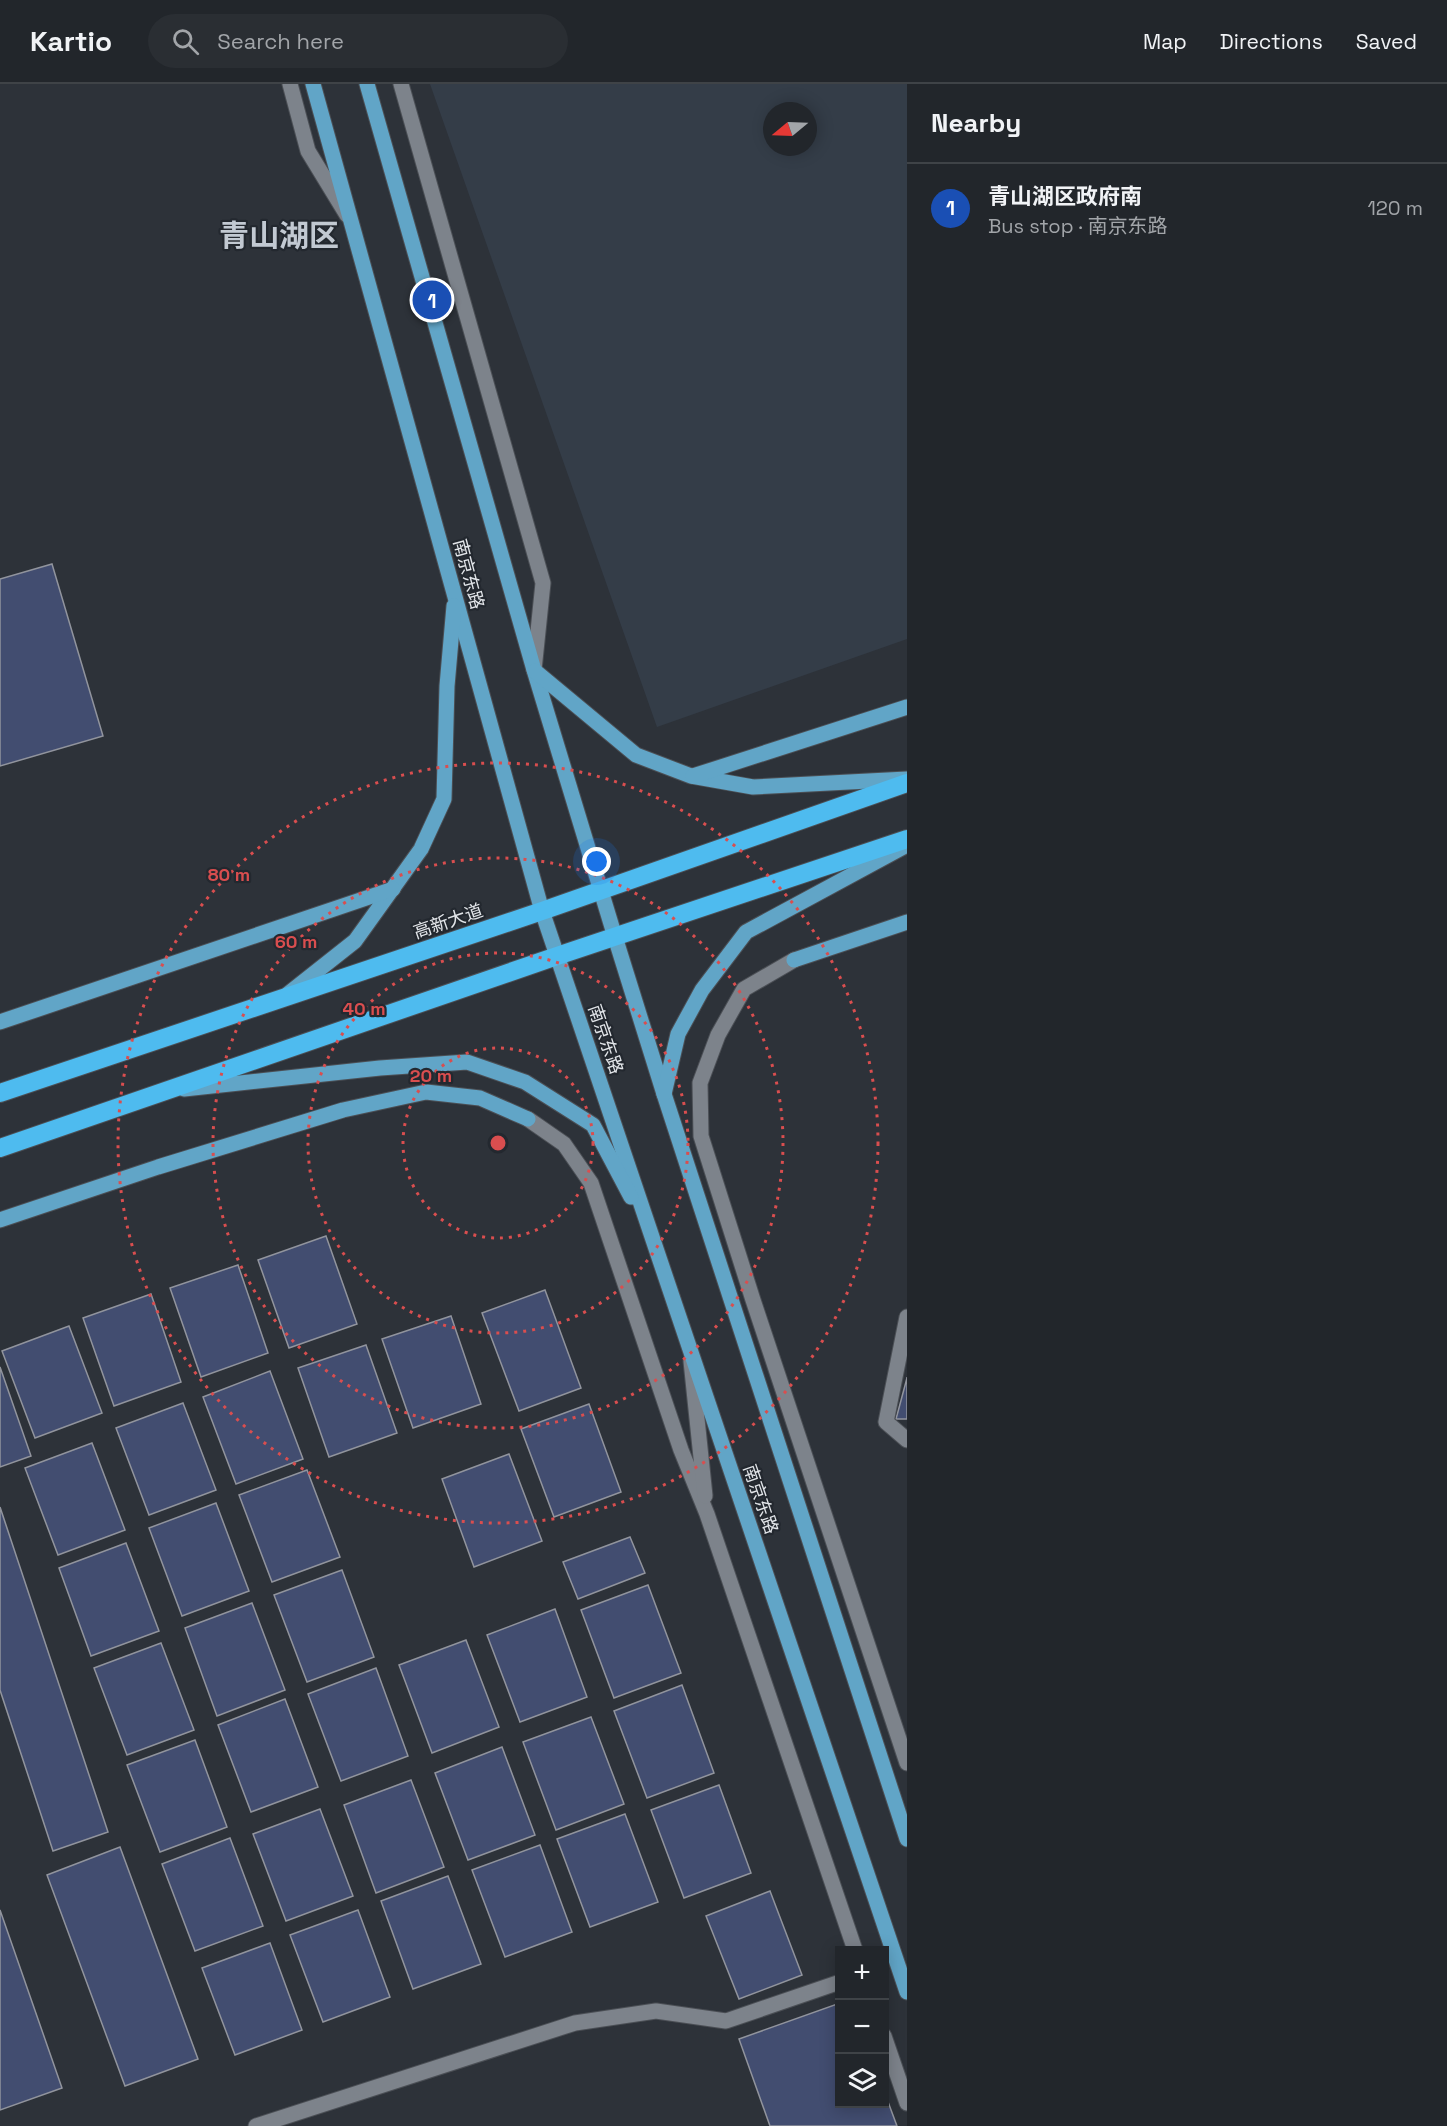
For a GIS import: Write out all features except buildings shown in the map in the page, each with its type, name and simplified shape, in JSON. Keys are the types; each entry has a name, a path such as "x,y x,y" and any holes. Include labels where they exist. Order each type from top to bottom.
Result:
{"highway":[{"name":"高新大道","path":"0,1093 601,891 907,781"},
{"path":"0,1148 557,956 907,839"}],"main road":[{"name":"南京东路","path":"313,84 542,911 907,1992"},
{"name":"南京东路","path":"367,84 534,670 615,937 907,1839"},
{"path":"283,998 355,941 421,849 444,799 447,686 455,597"},
{"path":"534,670 636,755 691,776 753,787 907,781"},
{"path":"691,776 907,707"},
{"path":"664,1094 678,1034 702,990 746,932 907,846"},
{"path":"0,1022 393,889"},
{"path":"794,960 907,922"},
{"path":"169,1091 381,1068 467,1062 525,1082 593,1125 653,1239"},
{"path":"0,1220 158,1167 343,1110 426,1092 480,1098 528,1119"}],"street":[{"path":"290,84 308,151 352,224"},
{"path":"401,84 543,583 534,670"},
{"path":"794,960 744,989 718,1035 700,1083 701,1136 756,1311 907,1763"},
{"path":"528,1119 564,1144 591,1183 681,1450 707,1514 854,1946"},
{"path":"907,1317 885,1422 907,1440"},
{"path":"689,1346 707,1514"},
{"path":"256,2126 575,2024 656,2011 726,2021 835,1984"},
{"path":"889,2048 907,2103"}],"shaded area":[{"path":"430,84 907,84 907,639 657,727"}],"place":[{"name":"青山湖区政府南","path":"432,300"}],"district":[{"name":"青山湖区","path":"279,235"}]}
